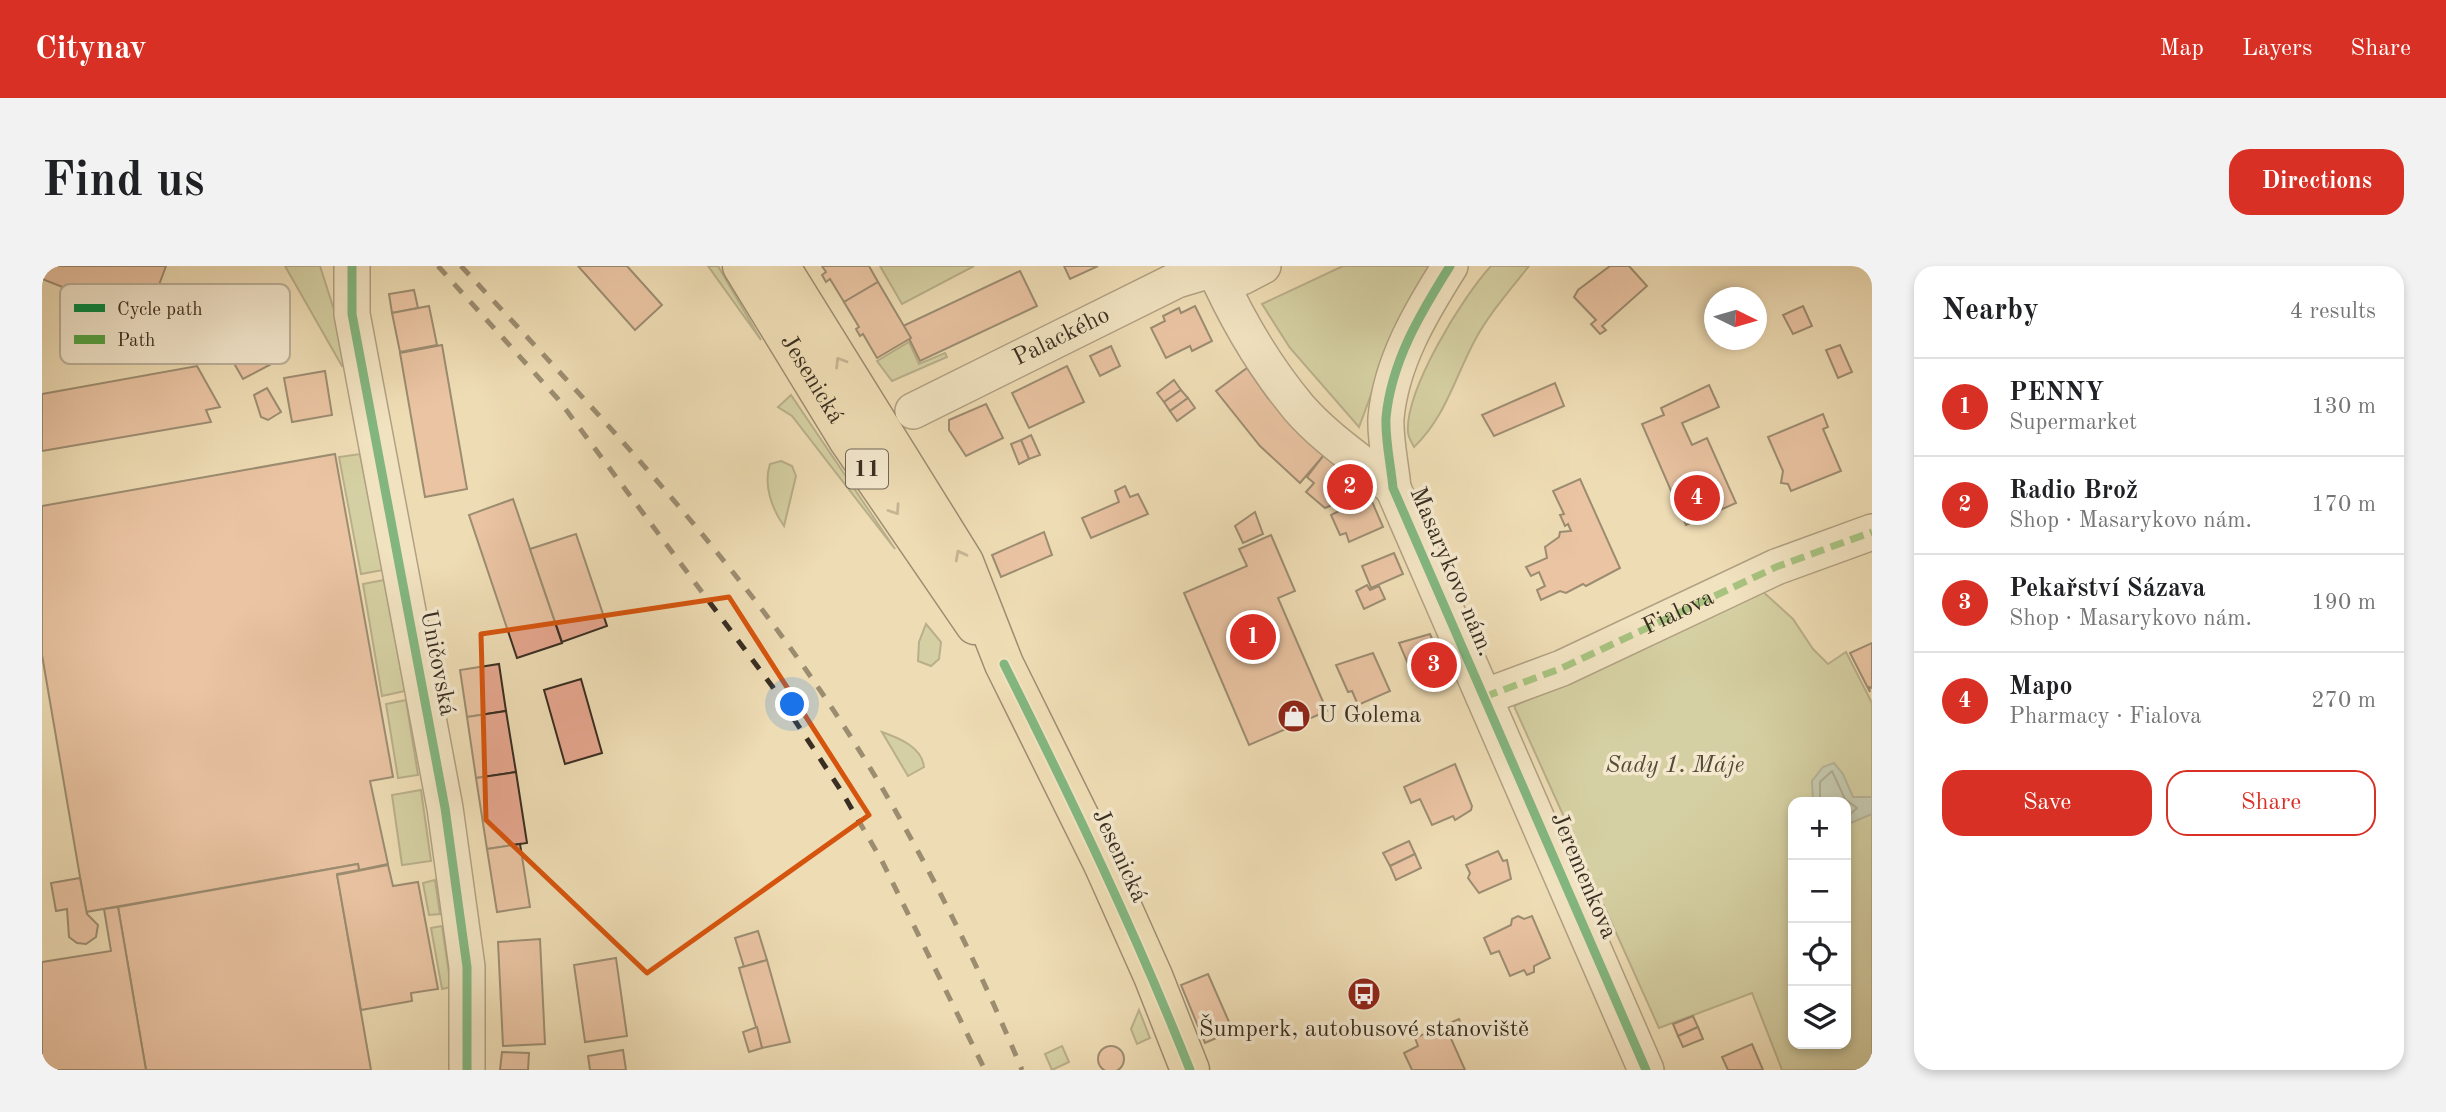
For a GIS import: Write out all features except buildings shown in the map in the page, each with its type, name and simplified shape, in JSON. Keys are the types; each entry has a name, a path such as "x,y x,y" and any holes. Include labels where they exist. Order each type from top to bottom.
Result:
{"main road":[{"name":"Jesenická","path":"742,266 849,441 955,599 1004,664"},
{"name":"Jesenická","path":"780,266 952,541 985,608 1004,664 1103,864 1153,976 1190,1070"}],"street":[{"name":"Uničovská","path":"352,266 349,293 352,314 445,808 467,967 467,1070"},
{"path":"1214,268 1242,277 1263,266"},
{"name":"Masarykovo nám.","path":"1450,266 1419,315 1395,373 1386,420 1393,488 1484,697"},
{"name":"Palackého","path":"913,411 1177,280 1214,268"},
{"name":"Masarykovo nám.","path":"1214,268 1245,330 1300,409 1347,453 1393,488"},
{"name":"Fialova","path":"1484,697 1550,673 1776,567 1872,532"},
{"name":"Jeremenkova","path":"1484,697 1646,1070"}],"highlighted area":[{"path":"729,597 869,815 647,973 486,820 481,634"}],"green space":[{"path":"285,266 320,266 351,363 342,366"},
{"path":"708,266 718,266 761,340"},
{"path":"880,266 974,266 902,304"},
{"path":"1343,266 1436,266 1394,333 1359,427 1290,348 1262,304"},
{"path":"1491,266 1529,266 1481,330 1442,410 1425,436 1414,447 1408,434 1410,414 1426,369 1452,321"},
{"path":"909,342 919,364 945,353 947,357 892,381 877,361"},
{"path":"791,395 895,549 792,416 778,407"},
{"path":"360,454 383,570 361,574 339,457"},
{"path":"781,461 792,466 796,476 784,526 772,504 768,488 770,464"},
{"path":"384,580 405,691 382,696 363,584"},
{"name":"Sady 1. Máje","path":"1761,590 1793,619 1813,649 1828,664 1846,652 1872,703 1872,1070 1782,1070 1752,993 1659,1028 1514,706"},
{"path":"926,624 941,642 939,659 931,666 918,661 919,642"},
{"path":"406,700 418,775 398,778 386,704"},
{"path":"882,732 902,740 914,749 924,767 908,776"},
{"path":"421,790 431,861 402,865 392,795"},
{"path":"435,880 440,914 429,915 423,883"},
{"path":"442,926 451,987 442,989 431,928"},
{"path":"1139,1010 1150,1038 1137,1044 1131,1029"},
{"path":"1062,1046 1069,1062 1052,1070 1045,1054"}],"water":[{"path":"1834,763 1843,774 1853,797 1872,797 1872,814 1851,823 1851,797 1813,797 1812,781 1823,767"}],"railway":[{"path":"438,266 558,399 772,686 842,792 882,861 985,1070"},
{"path":"461,266 637,458 721,557 799,660 864,757 922,859 975,964 1022,1070"}],"marked path":[{"path":"1484,697 1562,668 1776,567 1872,532"}],"cycle path":[{"path":"352,266 352,314 445,808 467,967 467,1070"},
{"path":"1450,266 1418,320 1394,377 1386,418 1393,488 1646,1070"},
{"path":"1004,664 1102,865 1190,1070"}],"place":[{"name":"Radio Brož","path":"1350,487"},
{"name":"Mapo","path":"1697,498"},
{"name":"PENNY","path":"1253,637"},
{"name":"Pekařství Sázava","path":"1434,665"},
{"name":"U Golema","path":"1294,716"},
{"name":"Šumperk, autobusové stanoviště","path":"1364,994"}]}
